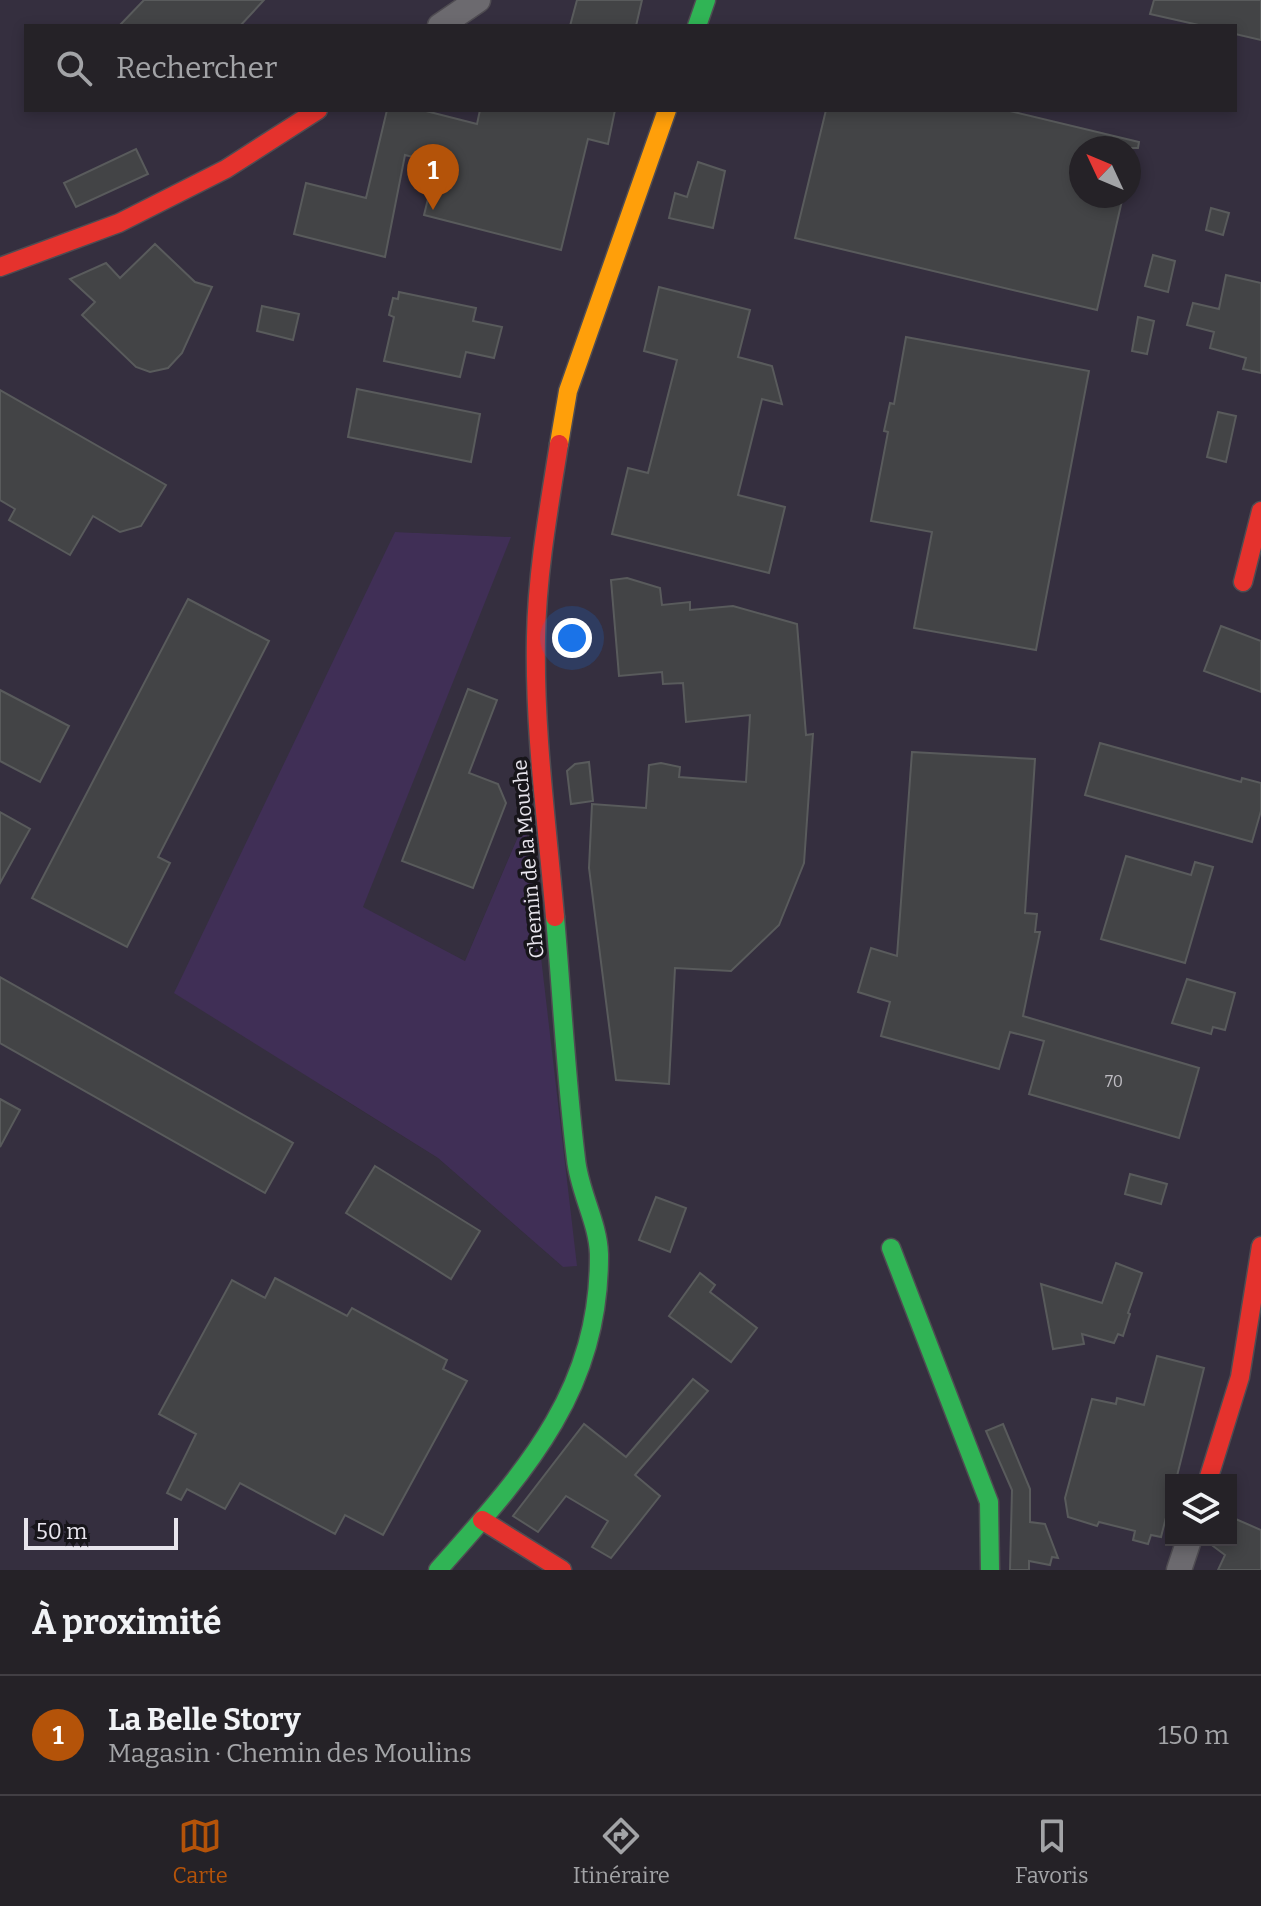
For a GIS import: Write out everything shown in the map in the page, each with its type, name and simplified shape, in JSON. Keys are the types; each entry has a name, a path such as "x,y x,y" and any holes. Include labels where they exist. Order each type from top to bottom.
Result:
{"street":[{"path":"443,24 478,0"},
{"path":"698,24 706,0"},
{"path":"0,267 119,223 226,169 315,112"},
{"name":"Chemin de la Mouche","path":"438,1570 544,1442 563,1410 577,1376 596,1310 599,1250 576,1163 541,748 536,637 546,523 568,391 666,112"},
{"path":"1243,582 1261,511"},
{"path":"1210,1474 1240,1377 1261,1246"},
{"path":"891,1248 989,1502 990,1570"},
{"path":"482,1520 562,1570"},
{"path":"1179,1570 1187,1546"}],"shaded area":[{"path":"0,0 1261,0 1261,1570 0,1570","holes":["395,532 510,537 362,907 465,961 524,822 563,1267 438,1158 327,1089"]},
{"path":"395,532 511,537 363,907 465,961 525,820 577,1266 563,1267 438,1158 174,993"}],"building":[{"path":"144,0 264,0 242,24 121,24"},
{"path":"577,0 642,0 636,24 571,24"},
{"path":"1154,0 1261,0 1261,40 1237,34 1237,24 1194,24 1150,14"},
{"path":"387,112 430,112 477,124 480,112 615,112 608,144 588,139 561,250 424,215 437,163 405,155 385,257 294,234 306,183 366,198"},
{"path":"826,112 1014,112 1114,136 1069,136 1069,208 1120,208 1097,310 795,238"},
{"path":"136,149 148,174 76,207 64,183"},
{"path":"698,162 725,171 713,228 669,218 675,193 687,197"},
{"path":"1211,208 1229,213 1223,235 1206,230"},
{"path":"155,244 195,282 212,287 182,353 168,368 150,372 136,367 82,315 95,302 70,279 106,263 120,278"},
{"path":"1153,255 1175,261 1168,292 1145,286"},
{"path":"1226,275 1261,283 1261,373 1243,369 1246,358 1210,348 1214,332 1187,325 1193,303 1219,309"},
{"path":"659,287 750,310 738,357 772,366 782,404 762,399 738,495 785,507 769,573 612,534 628,468 648,473 677,360 644,351"},
{"path":"399,292 476,308 473,321 502,327 494,358 466,352 460,377 384,361 394,317 389,315 393,298 398,299"},
{"path":"262,306 299,314 293,340 257,331"},
{"path":"1138,317 1154,321 1147,354 1132,351"},
{"path":"906,337 1089,371 1036,650 914,628 932,532 871,521 888,432 884,431 890,403 894,404"},
{"path":"357,389 480,414 471,462 348,437"},
{"path":"0,390 166,485 141,526 120,532 93,516 70,555 9,520 15,509 0,500"},
{"path":"1218,412 1236,416 1226,462 1207,457"},
{"path":"627,578 660,588 662,605 690,602 690,610 733,606 797,624 806,735 813,734 804,863 779,925 731,971 675,968 669,1084 616,1080 589,868 592,804 646,808 649,765 661,763 680,767 679,777 746,782 750,715 686,722 683,683 663,684 662,672 619,676 611,580"},
{"path":"188,599 269,641 158,857 170,863 127,947 32,898"},
{"path":"1221,626 1261,641 1261,692 1204,671"},
{"path":"468,689 497,700 469,773 498,784 506,803 473,888 402,861"},
{"path":"0,690 69,726 40,782 0,761"},
{"path":"1100,743 1241,782 1242,778 1261,783 1261,811 1252,842 1085,795"},
{"path":"912,752 1035,759 1025,913 1037,914 1035,932 1040,932 1023,1016 1199,1068 1179,1138 1029,1094 1044,1041 1010,1032 999,1069 881,1036 890,1002 858,992 871,948 897,956"},
{"path":"589,762 593,801 571,804 567,771 575,764"},
{"path":"0,812 30,829 0,883"},
{"path":"1126,856 1191,875 1195,862 1213,867 1185,963 1101,939"},
{"path":"0,977 293,1143 265,1193 0,1043"},
{"path":"1187,979 1235,993 1225,1030 1213,1027 1211,1034 1172,1023"},
{"path":"0,1099 20,1110 0,1147"},
{"path":"375,1166 480,1231 451,1279 346,1213"},
{"path":"1130,1174 1167,1184 1161,1204 1125,1194"},
{"path":"656,1197 686,1208 670,1252 639,1240"},
{"path":"1116,1263 1142,1273 1123,1336 1118,1334 1114,1343 1082,1334 1084,1344 1053,1349 1041,1284 1102,1303"},
{"path":"700,1273 715,1285 710,1292 757,1328 731,1362 669,1316"},
{"path":"275,1278 347,1316 352,1308 447,1360 443,1369 467,1381 383,1535 345,1515 335,1534 240,1483 225,1509 187,1489 181,1500 167,1493 196,1434 159,1414 232,1280 265,1298"},
{"path":"1157,1356 1204,1368 1178,1474 1165,1474 1165,1521 1161,1537 1151,1535 1148,1544 1133,1540 1135,1531 1099,1522 1097,1526 1068,1517 1065,1498 1092,1399 1116,1404 1117,1398 1144,1405"},
{"path":"693,1379 708,1391 635,1475 660,1496 611,1558 592,1547 608,1521 566,1496 538,1532 513,1516 584,1424 626,1457"},
{"path":"1003,1424 1030,1489 1030,1522 1045,1524 1058,1558 1052,1557 1050,1565 1029,1561 1029,1570 1010,1570 1012,1490 986,1431"},
{"path":"1237,1520 1261,1530 1261,1570 1218,1570 1225,1555 1213,1546 1237,1546"}],"traffic: fast":[{"path":"698,24 706,0"},
{"path":"438,1570 500,1499 551,1427 571,1389 586,1348 596,1303 598,1242 576,1159 555,917"},
{"path":"891,1248 989,1502 990,1570"}],"traffic: slow":[{"path":"559,444 568,391 666,112"}],"traffic: jam":[{"path":"0,267 119,223 226,169 315,112"},
{"path":"555,917 539,742 536,637 541,564 559,444"},
{"path":"1243,582 1261,511"},
{"path":"1210,1474 1240,1377 1261,1246"},
{"path":"482,1520 562,1570"}],"place":[{"name":"La Belle Story","path":"433,210"}]}
